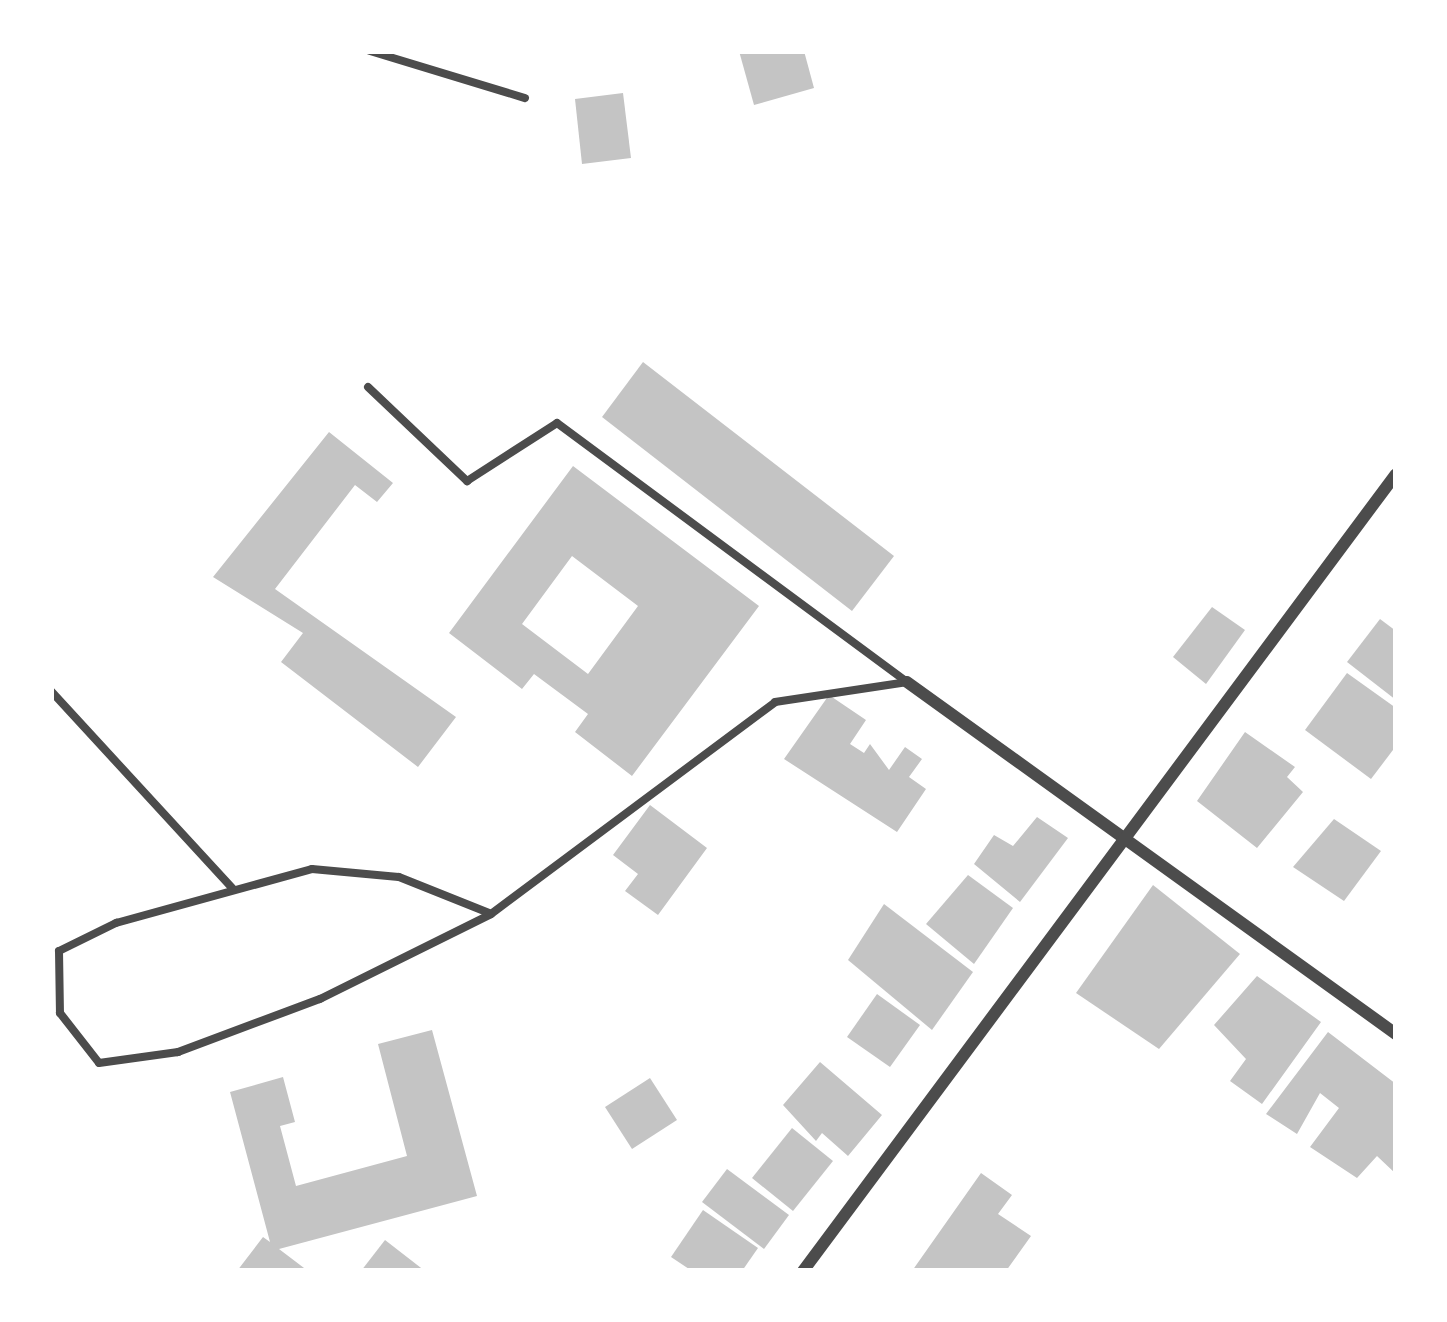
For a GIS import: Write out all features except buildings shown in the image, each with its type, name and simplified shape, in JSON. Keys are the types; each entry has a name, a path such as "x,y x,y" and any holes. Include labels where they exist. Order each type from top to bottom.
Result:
{"street":[{"path":"803,1271 1396,473"},
{"path":"907,682 1396,1034"}],"lane":[{"path":"370,51 525,98"},
{"path":"368,387 467,481 557,422 907,682"},
{"path":"491,914 352,866 232,888 55,949 60,1013 99,1063 178,1052 320,999 491,914 775,702 907,682"},
{"path":"51,691 232,888"}]}
